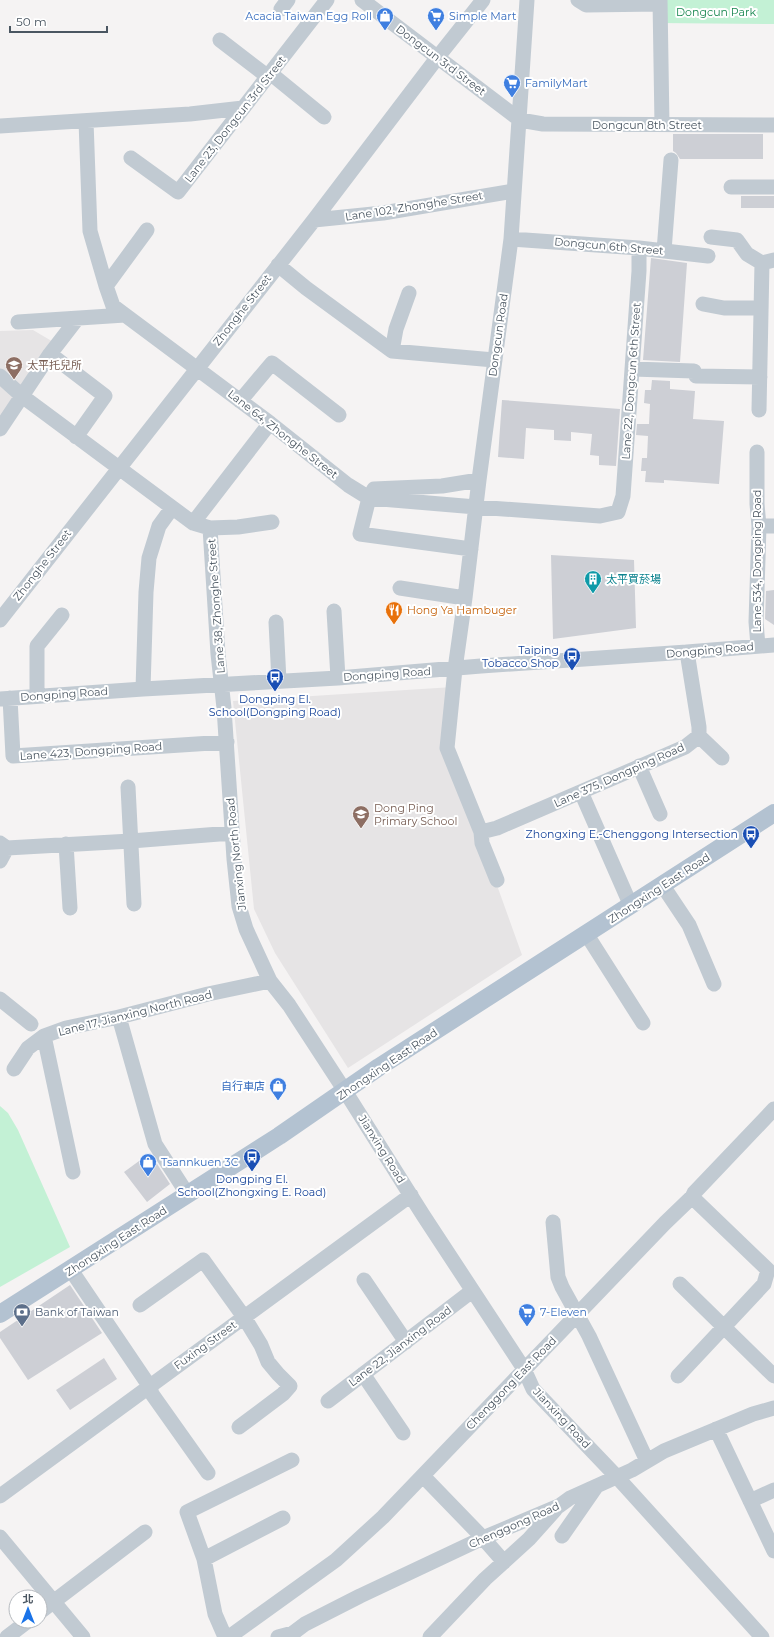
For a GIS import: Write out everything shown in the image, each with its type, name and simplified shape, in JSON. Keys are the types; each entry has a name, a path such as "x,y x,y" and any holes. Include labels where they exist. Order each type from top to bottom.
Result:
{"main road":[{"name":"Zhongxing East Road","path":"0,1314 188,1195 379,1067 663,886 774,813"}],"street":[{"name":"Lane 23, Dongcun 3rd Street","path":"131,158 178,192 327,0"},
{"name":"Dongcun 3rd Street","path":"362,0 520,120"},
{"name":"Zhonghe Street","path":"0,620 314,220 483,0"},
{"name":"Dongcun Road","path":"455,669 494,360 511,239 527,0"},
{"path":"578,0 586,5 660,2 662,125"},
{"path":"220,40 269,76 275,77 324,117"},
{"path":"0,126 190,114 243,108"},
{"name":"Dongcun 8th Street","path":"520,120 543,124 774,125"},
{"name":"Lane 64, Zhonghe Street","path":"86,121 90,231 106,286 114,306 270,423 348,485 369,498 600,516 618,512"},
{"path":"664,250 670,160"},
{"path":"731,187 774,187"},
{"name":"Lane 102, Zhonghe Street","path":"314,220 383,213 514,191"},
{"path":"106,286 147,230"},
{"path":"711,237 737,240 747,254 768,261 761,308 759,410"},
{"name":"Dongcun 6th Street","path":"511,239 664,250 708,256"},
{"name":"Lane 22, Dongcun 6th Street","path":"618,512 623,496 639,271 639,248"},
{"path":"278,265 306,288 392,351 494,360"},
{"path":"392,351 396,329 409,293"},
{"path":"703,304 724,308 761,308"},
{"path":"18,322 125,315"},
{"path":"0,429 11,415 50,354 77,318"},
{"path":"50,354 105,396 76,437"},
{"path":"240,401 272,363 339,415"},
{"path":"632,369 760,377"},
{"name":"Lane 38, Zhonghe Street","path":"0,376 22,396 193,523 210,528 238,527 272,522"},
{"path":"193,523 270,423"},
{"name":"Lane 534, Dongping Road","path":"757,452 757,504 767,526 756,622 758,646"},
{"path":"471,549 360,534 369,498 374,489 442,486 479,480"},
{"path":"143,688 146,592 149,558 159,526 172,508"},
{"name":"Lane 38, Zhonghe Street","path":"210,528 221,684"},
{"path":"400,588 465,598"},
{"path":"334,611 338,678"},
{"path":"37,696 37,646 62,615"},
{"path":"276,622 280,681"},
{"name":"Dongping Road","path":"5,698 143,688 338,678 489,665 774,645"},
{"path":"687,652 699,727 699,736 722,758"},
{"path":"455,669 447,748 481,832 482,843 497,880"},
{"name":"Jianxing North Road","path":"221,684 227,742 232,833 240,906 246,929 270,981 289,1004 345,1091"},
{"name":"Lane 423, Dongping Road","path":"5,698 13,756 227,742"},
{"name":"Lane 375, Dongping Road","path":"481,832 497,828 685,747 699,736"},
{"path":"639,766 660,814"},
{"path":"128,787 134,904"},
{"path":"581,792 631,906"},
{"path":"2,850 66,844 131,841 232,833"},
{"path":"66,844 70,908"},
{"path":"663,886 689,925 714,984"},
{"path":"586,935 643,1023"},
{"name":"Lane 17, Jianxing North Road","path":"14,1069 28,1048 44,1036 66,1028 119,1017 208,994 270,981"},
{"path":"0,999 32,1024"},
{"path":"119,1017 155,1144 188,1195"},
{"path":"44,1036 73,1172"},
{"name":"Jianxing Road","path":"345,1091 472,1291 524,1369 533,1389 617,1477 762,1637"},
{"name":"Chenggong East Road","path":"229,1637 336,1560 383,1517 577,1313 692,1197 694,1193 774,1109"},
{"name":"Fuxing Street","path":"0,1496 411,1195"},
{"path":"678,1376 764,1284 768,1270 692,1197"},
{"path":"553,1222 558,1277 577,1313 647,1461"},
{"path":"140,1305 203,1260 244,1317 261,1345 268,1362 290,1386 283,1394 239,1426"},
{"path":"71,1270 150,1387 152,1394 208,1473"},
{"path":"364,1280 406,1342"},
{"path":"680,1284 774,1376"},
{"name":"Lane 22, Jianxing Road","path":"328,1401 472,1291"},
{"path":"363,1374 403,1433"},
{"name":"Chenggong Road","path":"278,1637 299,1635 305,1624 360,1596 483,1538 559,1506 570,1498 617,1477 664,1451 716,1429 774,1408"},
{"path":"716,1429 774,1551"},
{"path":"225,1637 215,1614 204,1559 187,1512 292,1460"},
{"path":"422,1476 483,1538 504,1562"},
{"path":"562,1536 597,1486"},
{"path":"750,1501 774,1490"},
{"path":"430,1637 504,1562 529,1539 559,1506"},
{"path":"204,1559 283,1518"},
{"path":"48,1606 145,1532"},
{"path":"0,1537 83,1637"},
{"path":"6,1637 17,1629"}],"shaded area":[{"name":"太平托兒所","path":"33,330 55,343 0,417 0,331"},
{"name":"Dong Ping Primary School","path":"453,687 448,749 522,955 348,1068 275,953 254,909 233,701"}],"green space":[{"name":"Dongcun Park","path":"658,0 774,0 774,24 658,23"},
{"path":"0,1106 8,1113 18,1130 70,1247 0,1287"}],"building":[{"path":"673,134 763,134 763,159 680,159 673,151"},
{"path":"741,196 774,196 774,208 741,208"},
{"path":"651,258 687,263 680,362 643,360"},
{"path":"652,380 670,381 670,389 695,391 693,419 724,421 719,484 664,480 664,483 645,482 646,471 641,471 642,458 647,458 648,436 636,435 637,424 649,424 650,404 644,403 645,390 651,390"},
{"path":"502,400 620,409 616,466 599,465 599,456 590,455 592,434 571,432 571,441 554,440 554,430 526,428 524,459 498,457"},
{"name":"太平買菸場","path":"551,555 634,560 636,628 553,639"},
{"path":"774,590 774,625 765,619 766,591"},
{"name":"Tsannkuen 3C","path":"150,1153 170,1184 147,1202 124,1172"},
{"path":"70,1285 102,1333 28,1380 0,1338 0,1332"},
{"path":"104,1358 117,1379 70,1410 56,1390"}],"place":[{"name":"Acacia Taiwan Egg Roll","path":"385,31"},
{"name":"Simple Mart","path":"436,31"},
{"name":"FamilyMart","path":"512,98"},
{"name":"太平托兒所","path":"14,380"},
{"name":"太平買菸場","path":"593,594"},
{"name":"Hong Ya Hambuger","path":"394,625"},
{"name":"Taiping Tobacco Shop","path":"572,671"},
{"name":"Dongping El. School(Dongping Road)","path":"275,692"},
{"name":"Dong Ping Primary School","path":"361,829"},
{"name":"Zhongxing E.-Chenggong Intersection","path":"751,849"},
{"name":"自行車店","path":"278,1101"},
{"name":"Dongping El. School(Zhongxing E. Road)","path":"252,1172"},
{"name":"Tsannkuen 3C","path":"148,1177"},
{"name":"Bank of Taiwan","path":"22,1327"},
{"name":"7-Eleven","path":"527,1327"}]}
